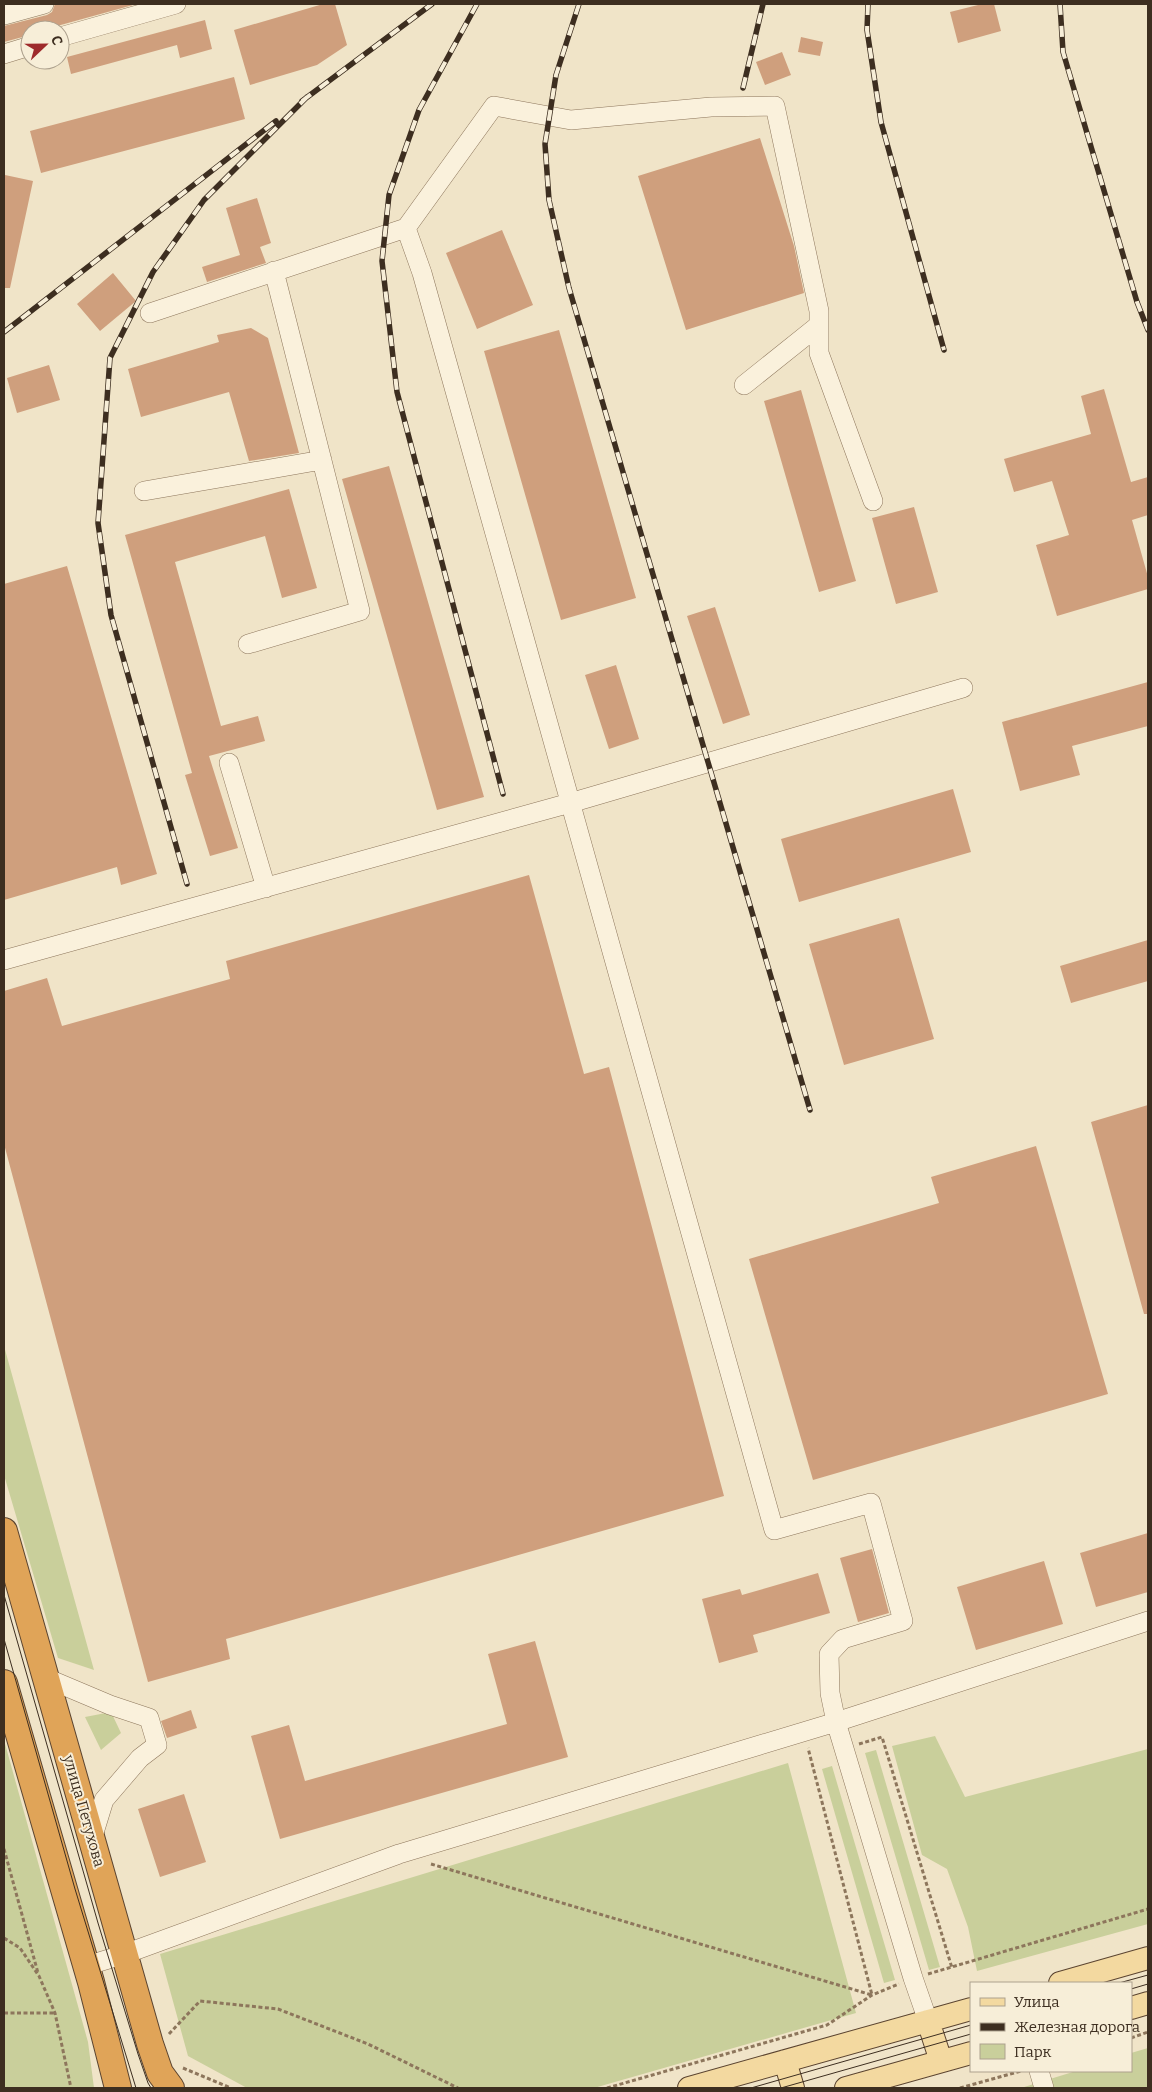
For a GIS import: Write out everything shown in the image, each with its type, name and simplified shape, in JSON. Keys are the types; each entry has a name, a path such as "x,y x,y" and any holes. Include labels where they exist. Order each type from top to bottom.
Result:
{"highway":[{"name":"улица Петухова","path":"4,1531 160,2074 171,2088"},
{"path":"4,1683 86,1966 118,2088"}],"main road":[{"path":"1064,1982 1148,1958"},
{"path":"1132,2008 1148,2003"},
{"path":"689,2088 970,2009"},
{"path":"928,2021 941,2061"},
{"path":"846,2088 970,2053"},
{"path":"785,2061 793,2088"}],"lane":[{"path":"4,15 44,4"},
{"path":"70,34 176,4"},
{"path":"4,54 20,49"},
{"path":"150,313 406,228 494,106 571,120 711,107 775,106 819,311 819,353 873,501"},
{"path":"406,228 427,292 774,1530 871,1503 903,1621 842,1639 829,1654 830,1693 836,1722 913,1978 928,2021"},
{"path":"248,644 360,611 274,271"},
{"path":"744,385 819,325"},
{"path":"144,491 322,460"},
{"path":"4,960 570,803 963,688"},
{"path":"230,763 266,888"},
{"path":"86,1966 125,1954 399,1854 836,1722 1148,1620"},
{"path":"46,1678 110,1705 149,1718 158,1745 140,1758 104,1800 92,1839"},
{"path":"1039,2072 1044,2088"}],"path":[{"path":"803,1731 872,1995"},
{"path":"844,1748 882,1737 952,1968"},
{"path":"4,1849 39,1976 55,2013 71,2088"},
{"path":"399,1854 872,1995"},
{"path":"607,2088 827,2025 872,1995 913,1978 1148,1909"},
{"path":"4,1938 20,1948 39,1976"},
{"path":"163,2040 200,2001 278,2009 368,2044 458,2088"},
{"path":"4,2013 55,2013"},
{"path":"1132,2038 1148,2032"},
{"path":"960,2088 1017,2072"}],"green space":[{"path":"4,1346 94,1670 58,1658 4,1475"},
{"path":"111,1712 121,1733 101,1750 85,1717"},
{"path":"935,1736 965,1797 1148,1749 1148,1924 977,1971 968,1927 947,1869 922,1855 892,1746"},
{"path":"4,1740 88,2042 94,2088 4,2088"},
{"path":"876,1750 940,1967 929,1970 865,1753"},
{"path":"788,1763 856,2013 594,2088 247,2088 188,2056 160,1954"},
{"path":"832,1766 895,1980 884,1983 822,1769"},
{"path":"1148,2048 1148,2088 1021,2088 1073,2072 1132,2072 1132,2053"}],"building":[{"path":"55,4 133,4 70,22 70,20 27,20 52,12"},
{"path":"323,4 335,4 347,45 317,65 250,85 234,30"},
{"path":"982,4 994,4 1001,31 958,43 950,12"},
{"path":"205,20 212,49 180,58 177,45 71,74 70,56"},
{"path":"20,22 20,38 4,42 4,26"},
{"path":"801,37 823,42 820,56 798,52"},
{"path":"782,52 791,75 765,85 756,62"},
{"path":"234,77 245,119 41,173 30,131"},
{"path":"760,138 794,246 804,293 686,330 638,176"},
{"path":"5,175 33,181 10,288 4,288"},
{"path":"257,198 271,243 260,247 266,263 207,282 202,267 240,255 226,208"},
{"path":"502,230 533,305 477,329 446,253"},
{"path":"113,273 136,301 100,331 77,304"},
{"path":"251,328 268,338 299,453 249,461 229,392 141,417 128,369 219,342 217,335"},
{"path":"559,330 636,598 561,620 484,351"},
{"path":"49,365 60,400 17,413 7,378"},
{"path":"1104,389 1131,482 1148,477 1148,515 1132,520 1148,577 1148,589 1057,616 1036,545 1069,535 1052,481 1014,492 1004,459 1091,434 1081,396"},
{"path":"801,390 856,581 819,592 764,401"},
{"path":"389,466 484,797 437,810 342,479"},
{"path":"289,489 317,588 282,598 265,536 175,562 221,726 258,716 265,741 209,756 238,848 210,856 185,775 192,773 125,535"},
{"path":"914,507 938,592 896,604 872,518"},
{"path":"67,566 157,874 121,885 117,867 4,900 4,584"},
{"path":"715,607 750,715 723,724 687,616"},
{"path":"616,665 639,739 609,749 585,675"},
{"path":"1148,682 1148,726 1072,746 1080,775 1020,791 1002,722"},
{"path":"953,789 971,852 799,902 781,839"},
{"path":"529,875 584,1074 609,1067 724,1496 226,1639 230,1659 148,1682 4,1144 4,991 47,978 62,1026 230,979 226,961"},
{"path":"899,918 934,1039 844,1065 809,944"},
{"path":"1148,940 1148,981 1071,1003 1060,966"},
{"path":"1148,1105 1148,1314 1144,1314 1091,1122"},
{"path":"1036,1146 1108,1394 813,1480 749,1259 939,1203 931,1177"},
{"path":"1148,1533 1148,1592 1096,1607 1080,1553"},
{"path":"872,1549 889,1613 858,1622 840,1558"},
{"path":"1044,1561 1063,1624 976,1650 957,1587"},
{"path":"818,1573 830,1613 753,1635 758,1652 719,1663 702,1599 740,1589 742,1595"},
{"path":"535,1641 568,1757 280,1839 251,1736 289,1725 305,1781 507,1724 488,1654"},
{"path":"191,1710 197,1728 167,1738 161,1721"},
{"path":"184,1794 206,1862 160,1877 138,1809"}],"tram line":[{"path":"4,1595 98,1923 138,2054 151,2088"},
{"path":"4,1639 75,1889 136,2088"},
{"path":"1123,1982 1148,1975"},
{"path":"1132,1989 1148,1984"},
{"path":"751,2088 970,2025"},
{"path":"781,2088 970,2034"}],"railway":[{"path":"302,101 432,4"},
{"path":"477,4 419,110 389,195 382,261 397,392 503,794"},
{"path":"579,4 556,75 545,144 549,200 569,288 810,1110"},
{"path":"743,88 763,4"},
{"path":"868,4 867,30 881,122 944,350"},
{"path":"1060,4 1063,52 1137,302 1148,330"},
{"path":"187,884 111,615 98,523 110,358 153,272 204,200 307,97"},
{"path":"4,332 276,121"}]}
